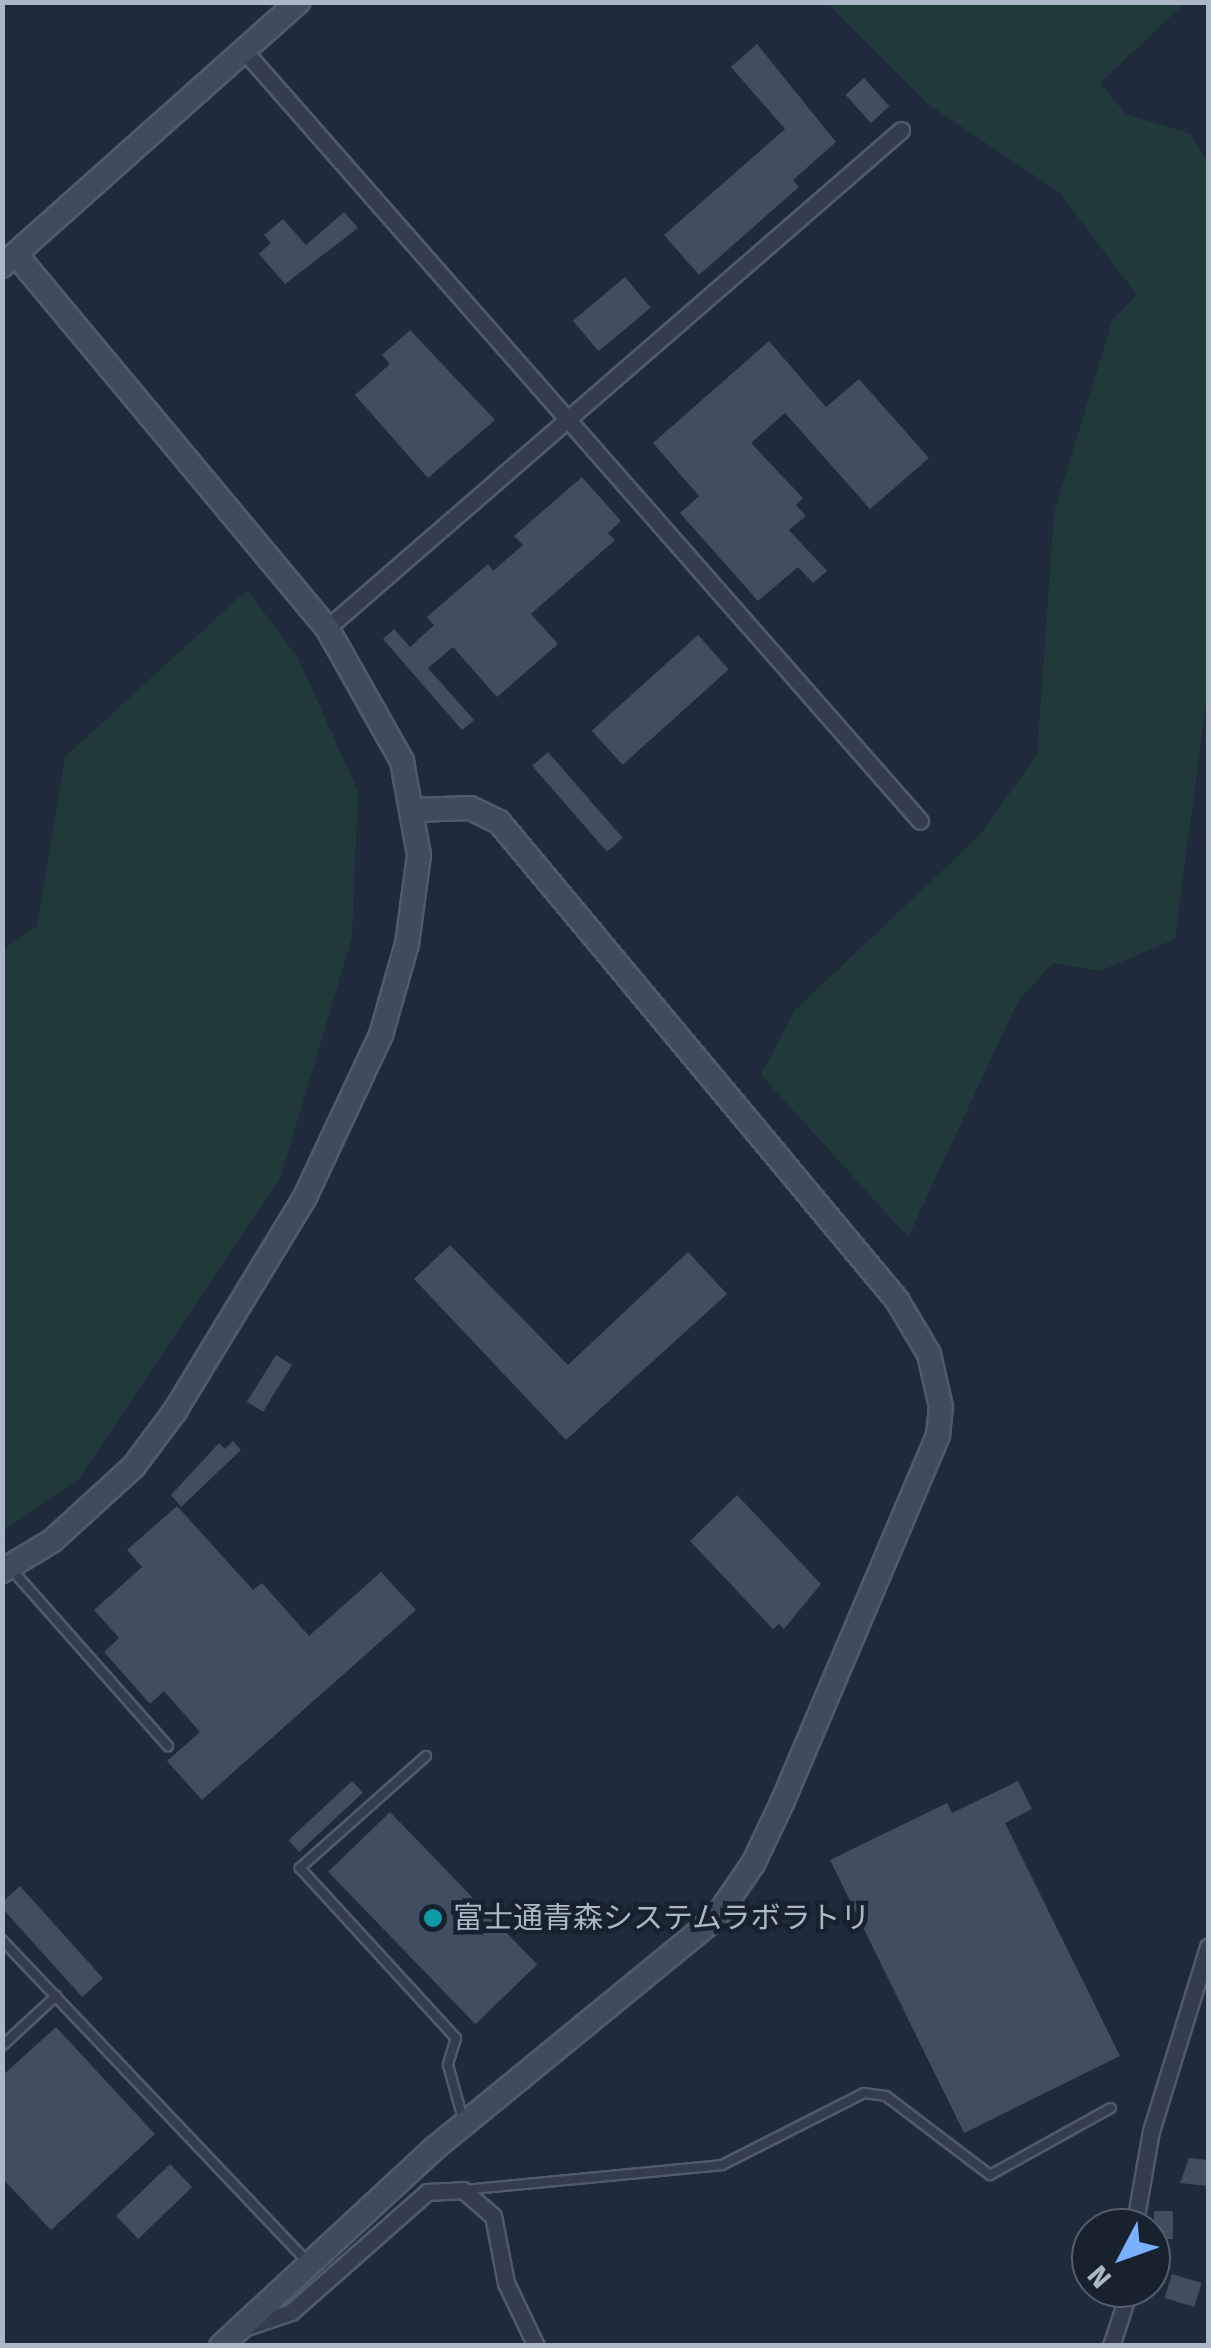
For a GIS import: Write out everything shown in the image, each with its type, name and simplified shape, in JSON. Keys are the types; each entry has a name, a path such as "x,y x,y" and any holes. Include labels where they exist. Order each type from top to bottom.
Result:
{"street":[{"path":"6,1569 86,1514 134,1466 175,1410 305,1197 381,1035 416,894 415,810 385,724 327,628 9,261 247,54 298,2"},
{"path":"247,54 920,822"},
{"path":"327,628 571,421 901,130"},
{"path":"229,2338 308,2262 465,2124 714,1919 752,1864 938,1435 941,1408 929,1354 897,1300 498,822 470,808 415,810"},
{"path":"1138,2208 1151,2131 1208,1948"},
{"path":"1190,2000 1208,2004"},
{"path":"229,2338 290,2312 427,2192 464,2190 493,2216 506,2283 536,2346"},
{"path":"1111,2346 1123,2308"}],"lane":[{"path":"6,1569 168,1746"},
{"path":"426,1756 300,1868 456,2038 448,2065 465,2124"},
{"path":"2,1940 308,2262"},
{"path":"2,2046 56,1996"},
{"path":"464,2190 722,2166 864,2093 886,2096 990,2176 1111,2108"}],"green space":[{"path":"827,3 1185,3 1100,83 1126,114 1191,134 1208,163 1208,688 1175,939 1100,971 1053,963 1018,1001 908,1237 761,1075 794,1011 979,836 1037,755 1054,513 1112,321 1137,295 1059,192 928,104"},
{"path":"247,590 298,658 358,791 352,938 280,1179 78,1480 3,1531 3,949 37,926 65,757"}],"building":[{"path":"757,44 836,142 793,180 799,187 699,275 664,235 785,129 731,67"},
{"path":"864,78 889,106 871,123 845,95"},
{"path":"344,212 358,228 285,284 259,254 271,243 264,235 283,219 306,245"},
{"path":"625,277 651,308 599,351 573,321"},
{"path":"410,330 495,420 428,478 355,395 390,364 382,355"},
{"path":"769,341 826,407 859,379 929,458 870,509 785,413 751,443 803,498 796,505 806,516 789,530 827,571 813,583 798,567 758,601 680,513 699,496 653,443"},
{"path":"582,477 621,521 608,533 615,540 531,614 558,644 497,697 453,647 428,668 474,720 462,730 383,639 394,629 410,647 434,625 427,617 488,564 493,571 523,545 514,536"},
{"path":"698,635 729,669 623,765 592,731"},
{"path":"548,752 623,838 607,852 532,766"},
{"path":"450,1245 568,1365 688,1252 727,1294 566,1440 414,1279"},
{"path":"276,1355 292,1365 263,1412 247,1402"},
{"path":"233,1441 241,1450 181,1507 171,1495 219,1443 225,1449"},
{"path":"737,1495 821,1584 784,1629 779,1624 773,1629 690,1541"},
{"path":"177,1506 253,1590 262,1583 309,1636 381,1572 416,1610 202,1800 167,1761 200,1732 164,1691 150,1704 104,1652 119,1638 94,1610 142,1567 127,1550"},
{"path":"352,1781 363,1793 299,1852 288,1840"},
{"path":"1018,1781 1032,1809 1005,1823 1120,2056 964,2133 830,1860 947,1803 952,1813"},
{"name":"富士通青森システムラボラトリ","path":"390,1812 537,1965 475,2024 328,1872"},
{"path":"20,1886 103,1978 82,1997 2,1908 2,1902"},
{"path":"56,2027 155,2134 51,2230 2,2178 2,2076"},
{"path":"1189,2158 1208,2160 1208,2186 1180,2183"},
{"path":"170,2164 192,2187 138,2239 116,2216"},
{"path":"1172,2274 1202,2283 1194,2307 1171,2300"}],"place":[{"name":"富士通青森システムラボラトリ","path":"433,1918"}]}
